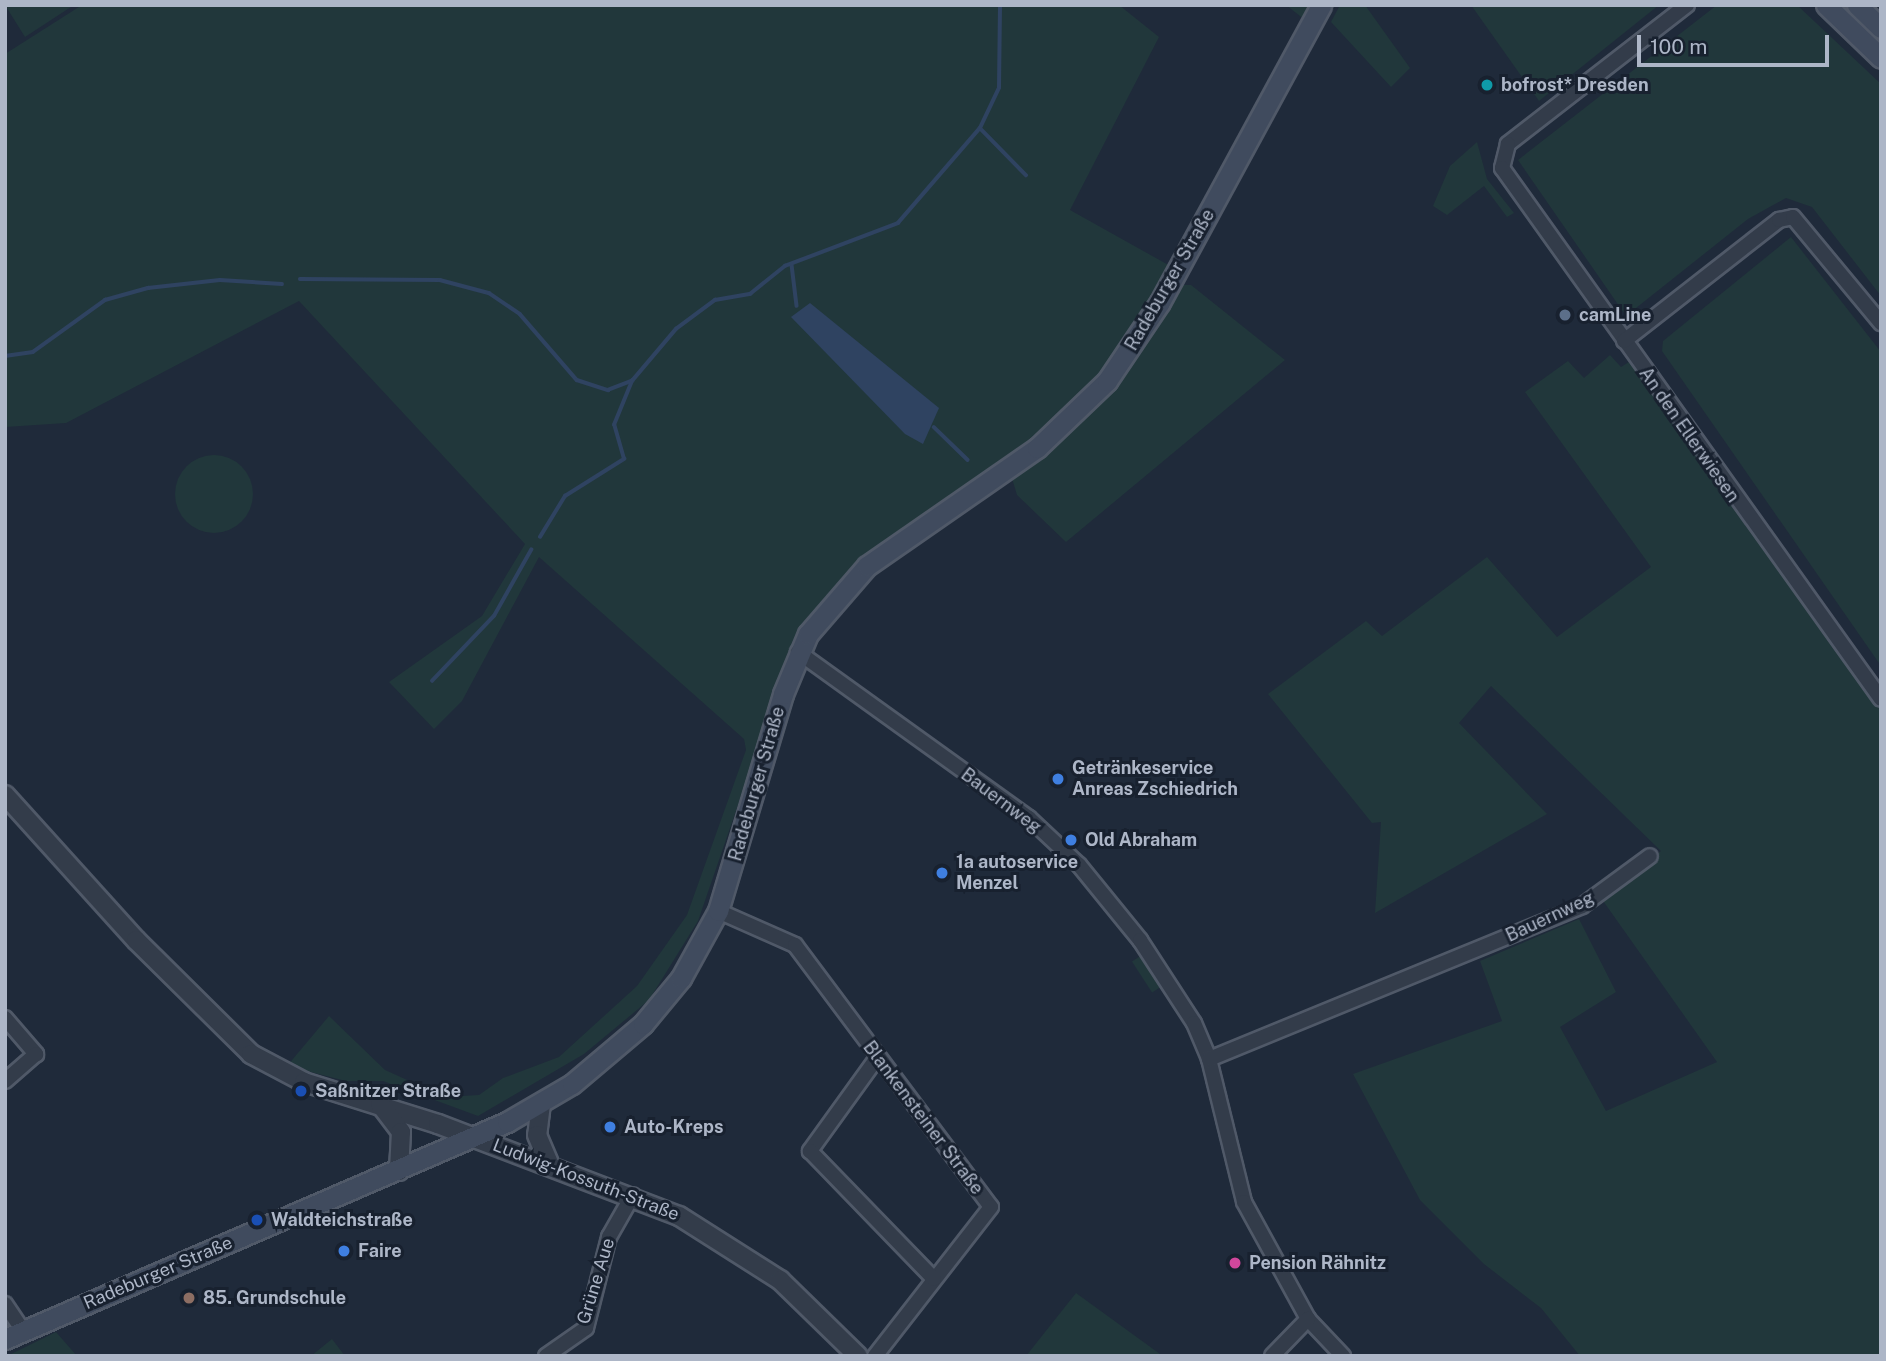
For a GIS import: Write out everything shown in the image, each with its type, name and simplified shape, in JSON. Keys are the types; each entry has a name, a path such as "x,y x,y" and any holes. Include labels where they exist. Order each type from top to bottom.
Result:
{"main road":[{"name":"Radeburger Straße","path":"14,1335 475,1137 541,1104 643,1024 681,978 718,911 798,652 867,566 1037,448 1107,381 1160,302 1321,5"},
{"path":"1826,5 1881,58"},
{"path":"1857,5 1881,28"}],"street":[{"name":"An den Ellerwiesen","path":"1686,5 1508,144 1502,168 1881,699"},
{"path":"1624,341 1779,220 1793,217 1881,323"},
{"name":"Bauernweg","path":"798,652 1029,818 1079,865 1140,940 1194,1023 1209,1059 1244,1202 1307,1319 1343,1356"},
{"path":"5,795 233,1040 285,1074 475,1137"},
{"name":"Bauernweg","path":"1209,1059 1582,906 1650,856"},
{"name":"Blankensteiner Straße","path":"718,911 795,945 991,1207 875,1356"},
{"path":"5,1018 36,1054 5,1082"},
{"path":"877,1058 810,1151 934,1279"},
{"path":"380,1104 401,1132 399,1171"},
{"path":"541,1104 537,1135 549,1163"},
{"name":"Ludwig-Kossuth-Straße","path":"475,1137 633,1195 758,1264 858,1356"},
{"name":"Grüne Aue","path":"546,1356 586,1328 609,1237 633,1195"},
{"path":"5,1304 14,1335"},
{"path":"1272,1356 1307,1319"}],"green space":[{"path":"5,5 74,5 25,37"},
{"path":"82,5 1119,5 1159,37 1070,210 1172,267 1106,372 1049,429 831,590 791,651 698,921 649,1000 584,1054 478,1116 383,1081 346,1081 287,1066 329,1016 385,1070 445,1097 479,1095 503,1078 559,1057 637,986 687,915 746,750 744,739 539,557 462,701 434,729 389,682 482,616 525,544 299,301 66,423 5,427 5,54"},
{"path":"1286,5 1313,5 1305,20"},
{"path":"1340,5 1365,5 1410,68 1391,87 1331,22"},
{"path":"1471,5 1659,5 1539,101"},
{"path":"1717,5 1797,5 1881,84 1881,296 1812,207 1786,198 1748,219 1626,316 1518,160"},
{"path":"1477,142 1487,179 1514,213 1507,217 1484,186 1447,215 1433,206 1450,166"},
{"path":"1791,237 1881,352 1881,666 1662,351 1663,341"},
{"path":"1178,285 1191,285 1285,360 1066,542 1017,495 1011,475 1046,448"},
{"path":"1610,355 1621,367 1629,362 1881,709 1881,1356 1580,1356 1541,1308 1484,1264 1420,1200 1353,1074 1502,1021 1480,961 1579,919 1616,992 1560,1027 1606,1111 1717,1062 1601,898 1661,851 1491,686 1459,723 1547,814 1375,913 1381,822 1372,823 1268,694 1366,621 1382,636 1487,557 1557,637 1651,567 1525,392 1568,361 1584,378"},
{"path":"214,455 229,458 241,467 250,479 253,494 250,509 241,521 229,530 214,533 199,530 187,521 178,509 175,494 178,479 187,467 199,458"},
{"path":"1142,955 1162,986 1152,993 1132,962"},
{"path":"1076,1293 1160,1354 1159,1356 1026,1356"},
{"path":"56,1332 77,1356 7,1356"},
{"path":"332,1339 345,1356 311,1356"}],"water":[{"path":"810,303 939,408 923,444 905,434 791,317"}],"waterway":[{"path":"300,279 440,280 489,293 520,314 577,380 608,390 632,381 676,329 715,300 750,294 785,266 898,223 980,128 999,88 1000,5"},
{"path":"980,128 1026,175"},
{"path":"792,265 797,306"},
{"path":"5,356 33,352 105,300 148,288 220,280 282,284"},
{"path":"540,537 565,496 624,459 614,425 632,381"},
{"path":"934,427 968,460"},
{"path":"432,681 494,616 531,550"}],"place":[{"name":"bofrost* Dresden","path":"1487,85"},
{"name":"camLine","path":"1565,315"},
{"name":"Getränkeservice Anreas Zschiedrich","path":"1058,779"},
{"name":"Old Abraham","path":"1071,840"},
{"name":"1a autoservice Menzel","path":"942,873"},
{"name":"Saßnitzer Straße","path":"301,1091"},
{"name":"Auto-Kreps","path":"610,1127"},
{"name":"Waldteichstraße","path":"257,1220"},
{"name":"Faire","path":"344,1251"},
{"name":"Pension Rähnitz","path":"1235,1263"},
{"name":"85. Grundschule","path":"189,1298"}]}
